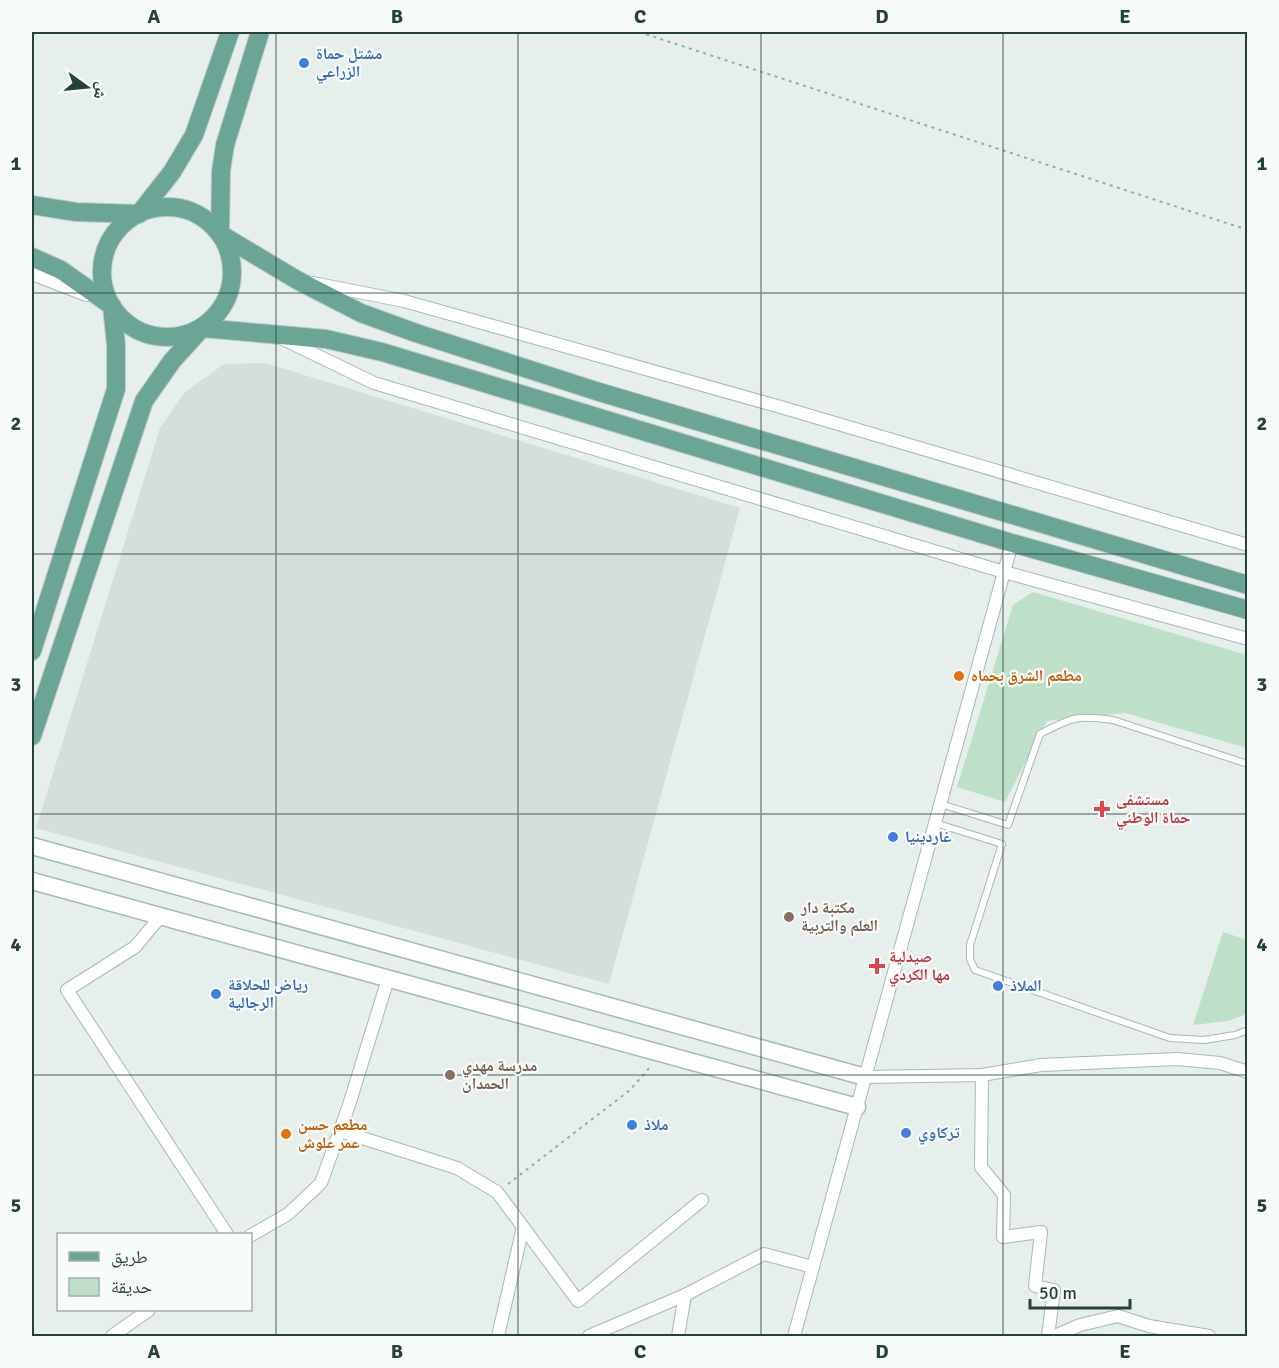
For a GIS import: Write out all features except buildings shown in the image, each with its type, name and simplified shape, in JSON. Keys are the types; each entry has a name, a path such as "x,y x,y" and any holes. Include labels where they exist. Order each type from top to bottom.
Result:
{"main road":[{"path":"139,214 172,171 194,135 230,32"},
{"path":"33,728 144,401 172,361 201,328 218,313 229,292 232,272 229,252 220,234 221,171 225,145 260,32"},
{"path":"32,205 76,212 139,214"},
{"path":"1248,585 562,380 361,313 297,280 220,234 205,219 187,210 167,207 139,214 128,220 114,234 105,253 102,275 107,297 112,306 119,316 136,330 158,337 181,336 201,328 326,339 382,352 1012,543 1248,610"},
{"path":"32,257 61,270 112,306 116,345 116,389 32,651"},
{"path":"32,846 865,1077"},
{"path":"32,881 857,1107"}],"street":[{"path":"32,274 112,306"},
{"path":"297,280 404,301 784,408 1248,545"},
{"path":"273,335 374,383 1004,572 1248,639"},
{"path":"794,1336 1012,543"},
{"path":"161,916 135,947 67,990 225,1233"},
{"path":"252,1235 288,1214 321,1183 340,1131 388,979"},
{"path":"865,1077 982,1075 1041,1065 1177,1059 1220,1062 1248,1072"},
{"path":"982,1075 981,1167 1004,1195 1003,1237 1041,1232 1035,1286 1053,1290 1048,1336"},
{"path":"340,1131 457,1168 497,1192 578,1301 702,1200"},
{"path":"498,1336 523,1227"},
{"path":"588,1336 685,1295 764,1254 813,1267"},
{"path":"678,1336 685,1295"},
{"path":"112,1336 148,1311"},
{"path":"1055,1336 1080,1325 1118,1316 1163,1332 1209,1336"}],"lane":[{"path":"941,804 1008,825 1040,734 1068,718 1089,717 1113,720 1248,764"},
{"path":"935,823 1002,844 970,945 970,959 975,970 1170,1038 1204,1040 1235,1035 1248,1030"}],"path":[{"path":"32,43 34,32"},
{"path":"639,32 1248,230"},
{"path":"497,1192 630,1090 651,1066 657,1052"}],"shaded area":[{"path":"265,363 740,508 609,984 36,828 160,428 185,392 224,364"}],"green space":[{"path":"1033,592 1247,655 1247,748 1125,713 1047,721 1005,802 957,787 1013,605"},
{"path":"1223,932 1247,940 1247,1014 1228,1021 1193,1025"}],"place":[{"name":"مشتل حماة الزراعي","path":"304,63"},
{"name":"مطعم الشرق بحماه","path":"959,676"},
{"name":"مستشفى حماة الوطني","path":"1102,809"},
{"name":"غاردينيا","path":"893,837"},
{"name":"مكتبة دار العلم والتربية","path":"789,917"},
{"name":"صيدلية مها الكردي","path":"877,966"},
{"name":"الملاذ","path":"998,986"},
{"name":"رياض للحلاقة الرجالية","path":"216,994"},
{"name":"مدرسة مهدي الحمدان","path":"450,1075"},
{"name":"ملاذ","path":"632,1125"},
{"name":"تركاوي","path":"906,1133"},
{"name":"مطعم حسن عمر علوش","path":"286,1134"}]}
